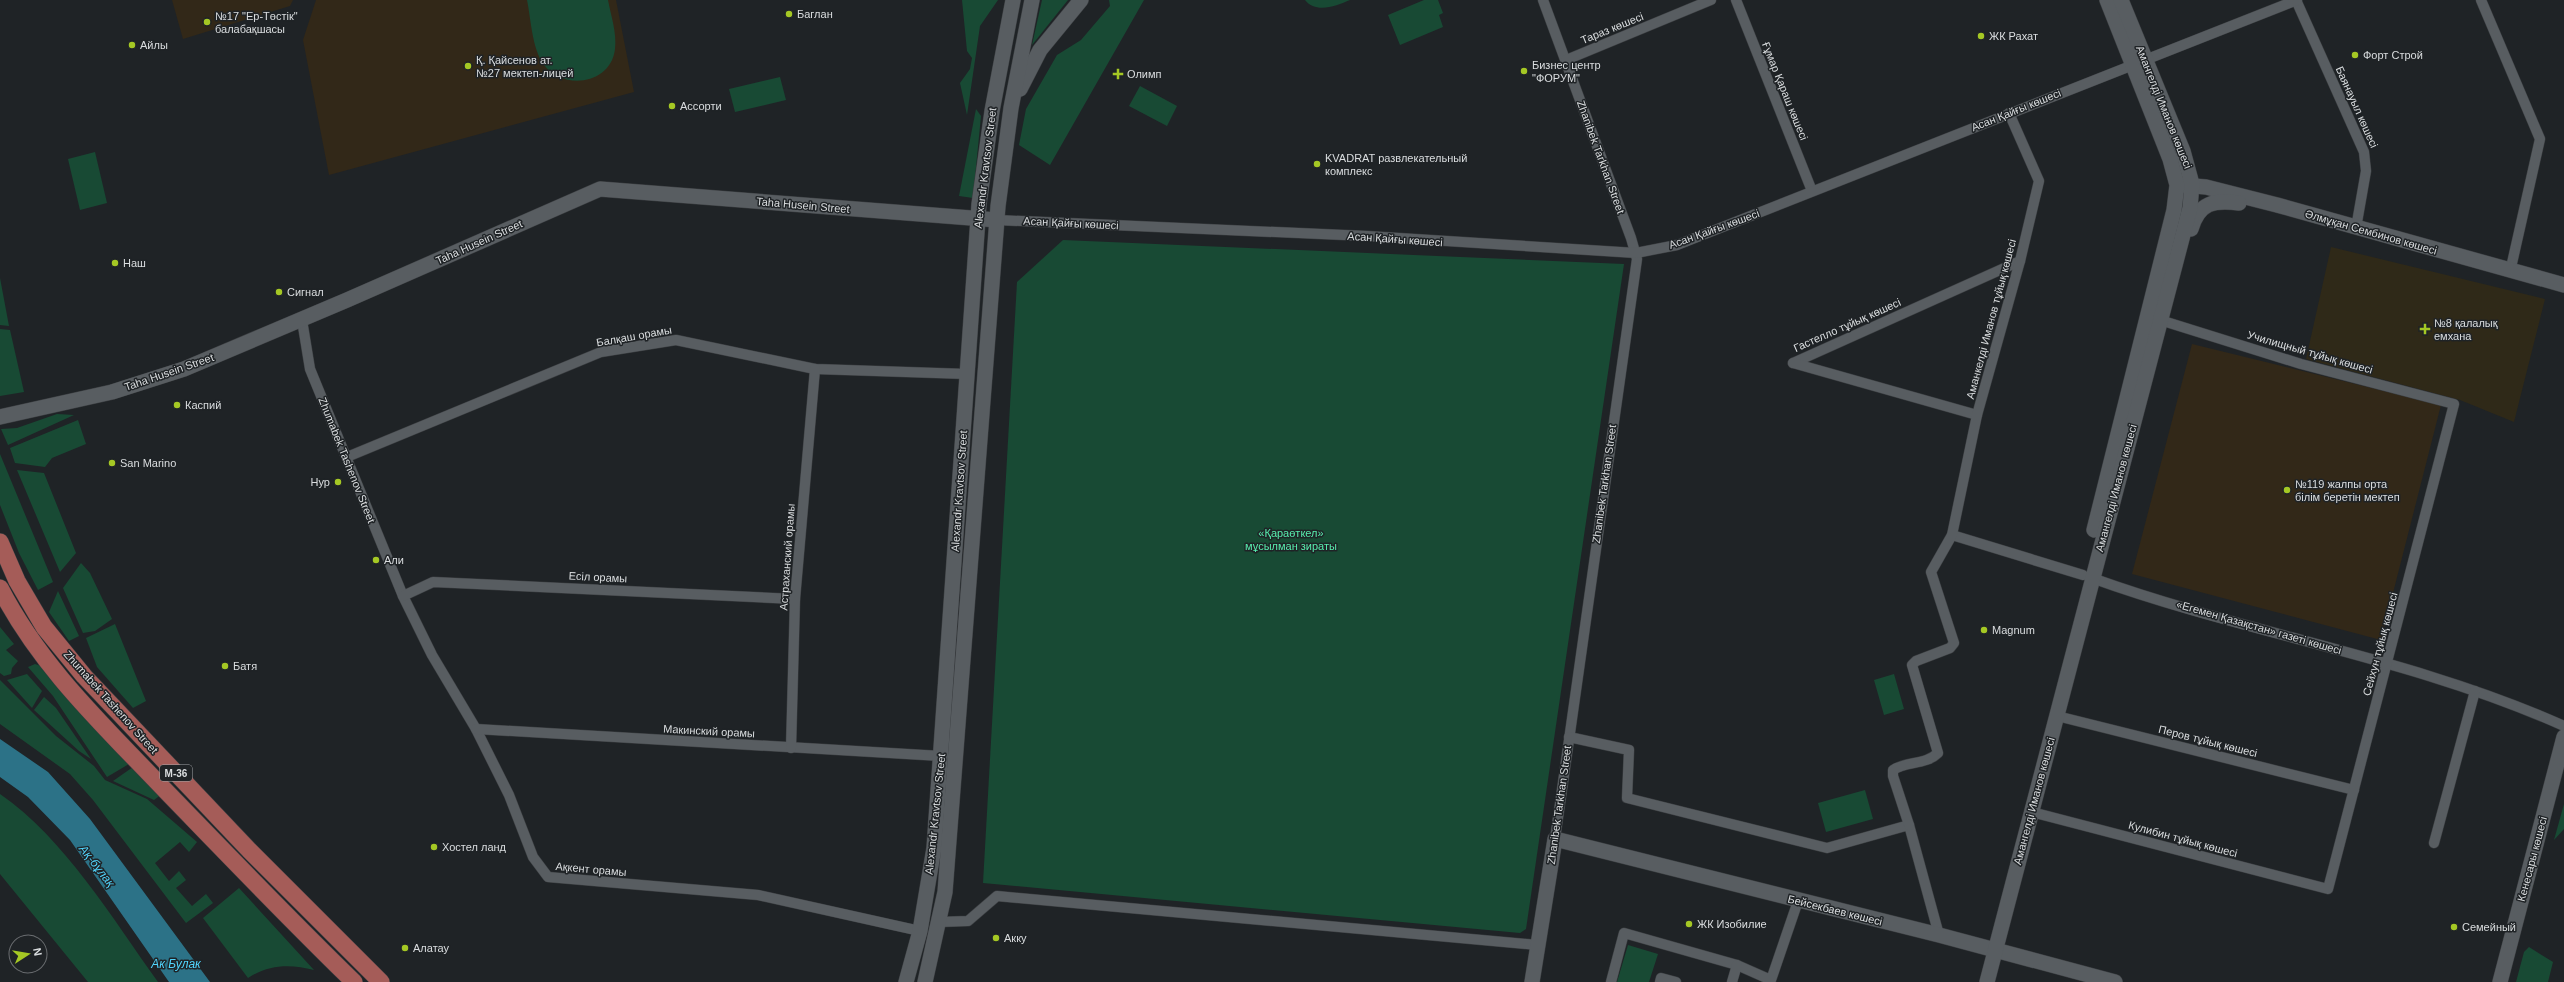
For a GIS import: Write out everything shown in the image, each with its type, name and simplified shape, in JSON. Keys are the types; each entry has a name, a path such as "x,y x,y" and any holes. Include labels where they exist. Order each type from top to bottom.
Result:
{"main road":[{"name":"Alexandr Kravtsov Street","path":"906,982 920,931 934,848 978,219 992,111 1013,0"},
{"name":"Alexandr Kravtsov Street","path":"925,982 945,892 997,220 1010,108 1032,0"},
{"path":"1010,108 1040,50 1081,0"},
{"name":"Амангелді Иманов көшесі","path":"1978,982 1991,950 2032,812 2057,716 2087,577 2161,317 2190,208 2184,184 2183,151 2107,0"},
{"name":"Амангелді Иманов көшесі","path":"2121,0 2139,62"},
{"name":"Амангелді Иманов көшесі","path":"1987,982 1991,950 2087,577 2174,210 2184,184"},
{"name":"Әлмұқан Сембинов көшесі","path":"2184,184 2277,205 2564,286"},
{"name":"Taha Husein Street","path":"0,417 112,392 184,369 302,320 600,189 997,220"},
{"path":"2161,317 2172,294 2193,224 2200,212 2220,201 2260,206 2277,205"},
{"name":"Zhumabek Tashenov Street","path":"0,542 17,581 44,627 84,676 249,850 381,982"},
{"name":"Zhumabek Tashenov Street","path":"0,588 30,640 64,685 227,854 354,982"},
{"name":"Кенесары көшесі","path":"2500,982 2564,737"},
{"name":"Бейсекбаев көшесі","path":"1555,839 1798,901 1939,935 2115,982"},
{"name":"Zhanibek Tarkhan Street","path":"1532,982 1555,839"}],"street":[{"name":"Zhanibek Tarkhan Street","path":"1543,0 1636,253 1555,839"},
{"name":"Тараз көшесі","path":"1566,60 1711,0"},
{"name":"Ғұмар Қараш көшесі","path":"1736,0 1812,192"},
{"name":"Асан Қайғы көшесі","path":"997,220 1367,236 1636,253 1677,245 2297,0"},
{"name":"Баянауыл көшесі","path":"2297,0 2364,152 2366,171 2356,228"},
{"path":"2481,0 2540,139 2510,272"},
{"name":"Аманкелді Иманов тұйық көшесі","path":"1909,825 1893,776 1894,770 1899,766 1933,758 1938,753 1912,668 1916,661 1950,648 1954,643 1931,572 1952,535 1977,415 2020,261 2039,181 2009,113"},
{"name":"Гастелло тұйық көшесі","path":"1977,415 1793,363 2020,261"},
{"name":"Училищный тұйық көшесі","path":"2161,317 2301,364 2454,404"},
{"name":"Zhumabek Tashenov Street","path":"302,320 310,369 403,596"},
{"name":"Балқаш орамы","path":"347,457 601,352 676,340 815,369 967,374"},
{"name":"Астраханский орамы","path":"791,748 795,599 815,369"},
{"name":"Сейхун тұйық көшесі","path":"2328,889 2454,404"},
{"name":"«Егемен Қазақстан» газеті көшесі","path":"1952,535 2087,577 2386,664 2521,706 2564,726"},
{"name":"Есіл орамы","path":"403,596 433,582 795,599"},
{"name":"Ақкент орамы","path":"403,596 432,655 476,729 509,795 533,857 548,877 758,895 920,931"},
{"path":"2434,843 2475,692"},
{"name":"Перов тұйық көшесі","path":"2057,716 2354,790"},
{"name":"Макинский орамы","path":"476,729 941,756"},
{"path":"1569,737 1629,750 1627,798 1827,848 1909,825 1939,935"},
{"name":"Кулибин тұйық көшесі","path":"2032,812 2328,889"},
{"path":"939,922 968,920 997,896 1537,944"},
{"path":"1611,982 1624,932 1737,965 1770,981 1798,901"},
{"path":"1732,982 1737,965"},
{"path":"1660,982 1661,978 1676,982"}],"shaded area":[{"name":"№17 \"Ер-Төстік\" балабақшасы","path":"172,0 293,0 290,6 183,39"},
{"name":"Қ. Қайсенов ат. №27 мектеп-лицей","path":"316,0 616,0 634,92 329,175 303,40"},
{"name":"№8 қалалық емхана","path":"2331,247 2545,299 2514,422 2460,400 2306,359"},
{"name":"№119 жалпы орта білім беретін мектеп","path":"2192,344 2441,405 2381,640 2132,574"}],"green space":[{"path":"527,0 608,0 614,31 615,49 612,61 605,70 586,80 574,81 553,73 544,65 534,42"},
{"path":"962,0 998,0 980,26 967,115 960,83 970,69 972,58 967,51"},
{"path":"1042,0 1068,0 1032,45"},
{"path":"1109,0 1144,0 1050,165 1019,145 1026,109 1057,55 1081,40 1110,6"},
{"path":"1305,0 1350,0 1326,8 1320,8 1315,7"},
{"path":"1424,0 1438,0 1443,13 1439,15 1443,27 1400,45 1388,15"},
{"path":"780,77 786,100 735,112 729,89"},
{"path":"1140,86 1177,106 1167,126 1129,106"},
{"path":"976,109 981,116 973,198 959,196"},
{"path":"95,152 107,203 80,210 68,159"},
{"name":"«Қараөткел» мұсылман зираты","path":"1063,240 1624,264 1526,929 1520,933 983,883 1017,282"},
{"path":"0,278 9,326 0,325"},
{"path":"0,329 10,330 24,392 0,396"},
{"path":"57,414 74,415 8,445 1,429 17,428"},
{"path":"78,420 86,444 52,458 45,467 15,463 10,448"},
{"path":"0,454 53,582 38,590 19,553 0,505"},
{"path":"17,470 44,473 76,553 60,572"},
{"path":"81,563 90,573 112,619 95,631 83,633 63,588"},
{"path":"58,591 79,636 69,641 49,612"},
{"path":"115,624 146,701 133,708 97,667 86,638"},
{"path":"0,627 14,644 6,650 18,661 12,668 11,674 4,676 0,673"},
{"path":"35,664 41,666 129,764 107,777 53,696 28,667"},
{"path":"27,674 42,691 32,708 7,680"},
{"path":"1894,674 1904,709 1884,715 1874,680"},
{"path":"0,680 56,736 94,766 105,780 147,799 197,842 189,852 180,842 155,863 169,881 179,871 186,880 176,888 192,906 206,894 213,903 186,923 93,800 70,774 0,724"},
{"path":"44,697 56,708 91,759 79,751 34,710"},
{"path":"133,767 162,794 154,800 113,781"},
{"path":"1865,790 1873,819 1826,832 1818,803"},
{"path":"0,794 24,812 46,833 66,856 105,906 158,982 88,982 0,874"},
{"path":"2564,804 2564,829 2554,840"},
{"path":"239,888 314,970 280,966 256,973 248,978 203,918"},
{"path":"1628,945 1658,954 1649,982 1617,982"},
{"path":"2529,947 2553,962 2548,982 2516,982 2524,952"}],"water":[{"name":"Ак Булак","path":"0,739 48,772 90,819 210,982 169,982 70,840 28,797 0,777"}],"place":[{"name":"Баглан","path":"789,14"},
{"name":"№17 \"Ер-Төстік\" балабақшасы","path":"207,22"},
{"name":"ЖК Рахат","path":"1981,36"},
{"name":"Айлы","path":"132,45"},
{"name":"Форт Строй","path":"2355,55"},
{"name":"Қ. Қайсенов ат. №27 мектеп-лицей","path":"468,66"},
{"name":"Бизнес центр \"ФОРУМ\"","path":"1524,71"},
{"name":"Олимп","path":"1118,74"},
{"name":"Ассорти","path":"672,106"},
{"name":"KVADRAT развлекательный комплекс","path":"1317,164"},
{"name":"Наш","path":"115,263"},
{"name":"Сигнал","path":"279,292"},
{"name":"№8 қалалық емхана","path":"2425,329"},
{"name":"Каспий","path":"177,405"},
{"name":"San Marino","path":"112,463"},
{"name":"Нур","path":"338,482"},
{"name":"№119 жалпы орта білім беретін мектеп","path":"2287,490"},
{"name":"Али","path":"376,560"},
{"name":"Magnum","path":"1984,630"},
{"name":"Батя","path":"225,666"},
{"name":"Хостел ланд","path":"434,847"},
{"name":"ЖК Изобилие","path":"1689,924"},
{"name":"Семейный","path":"2454,927"},
{"name":"Акку","path":"996,938"},
{"name":"Алатау","path":"405,948"}],"water label":[{"name":"Ақ-бұлақ","path":"97,866"}]}
